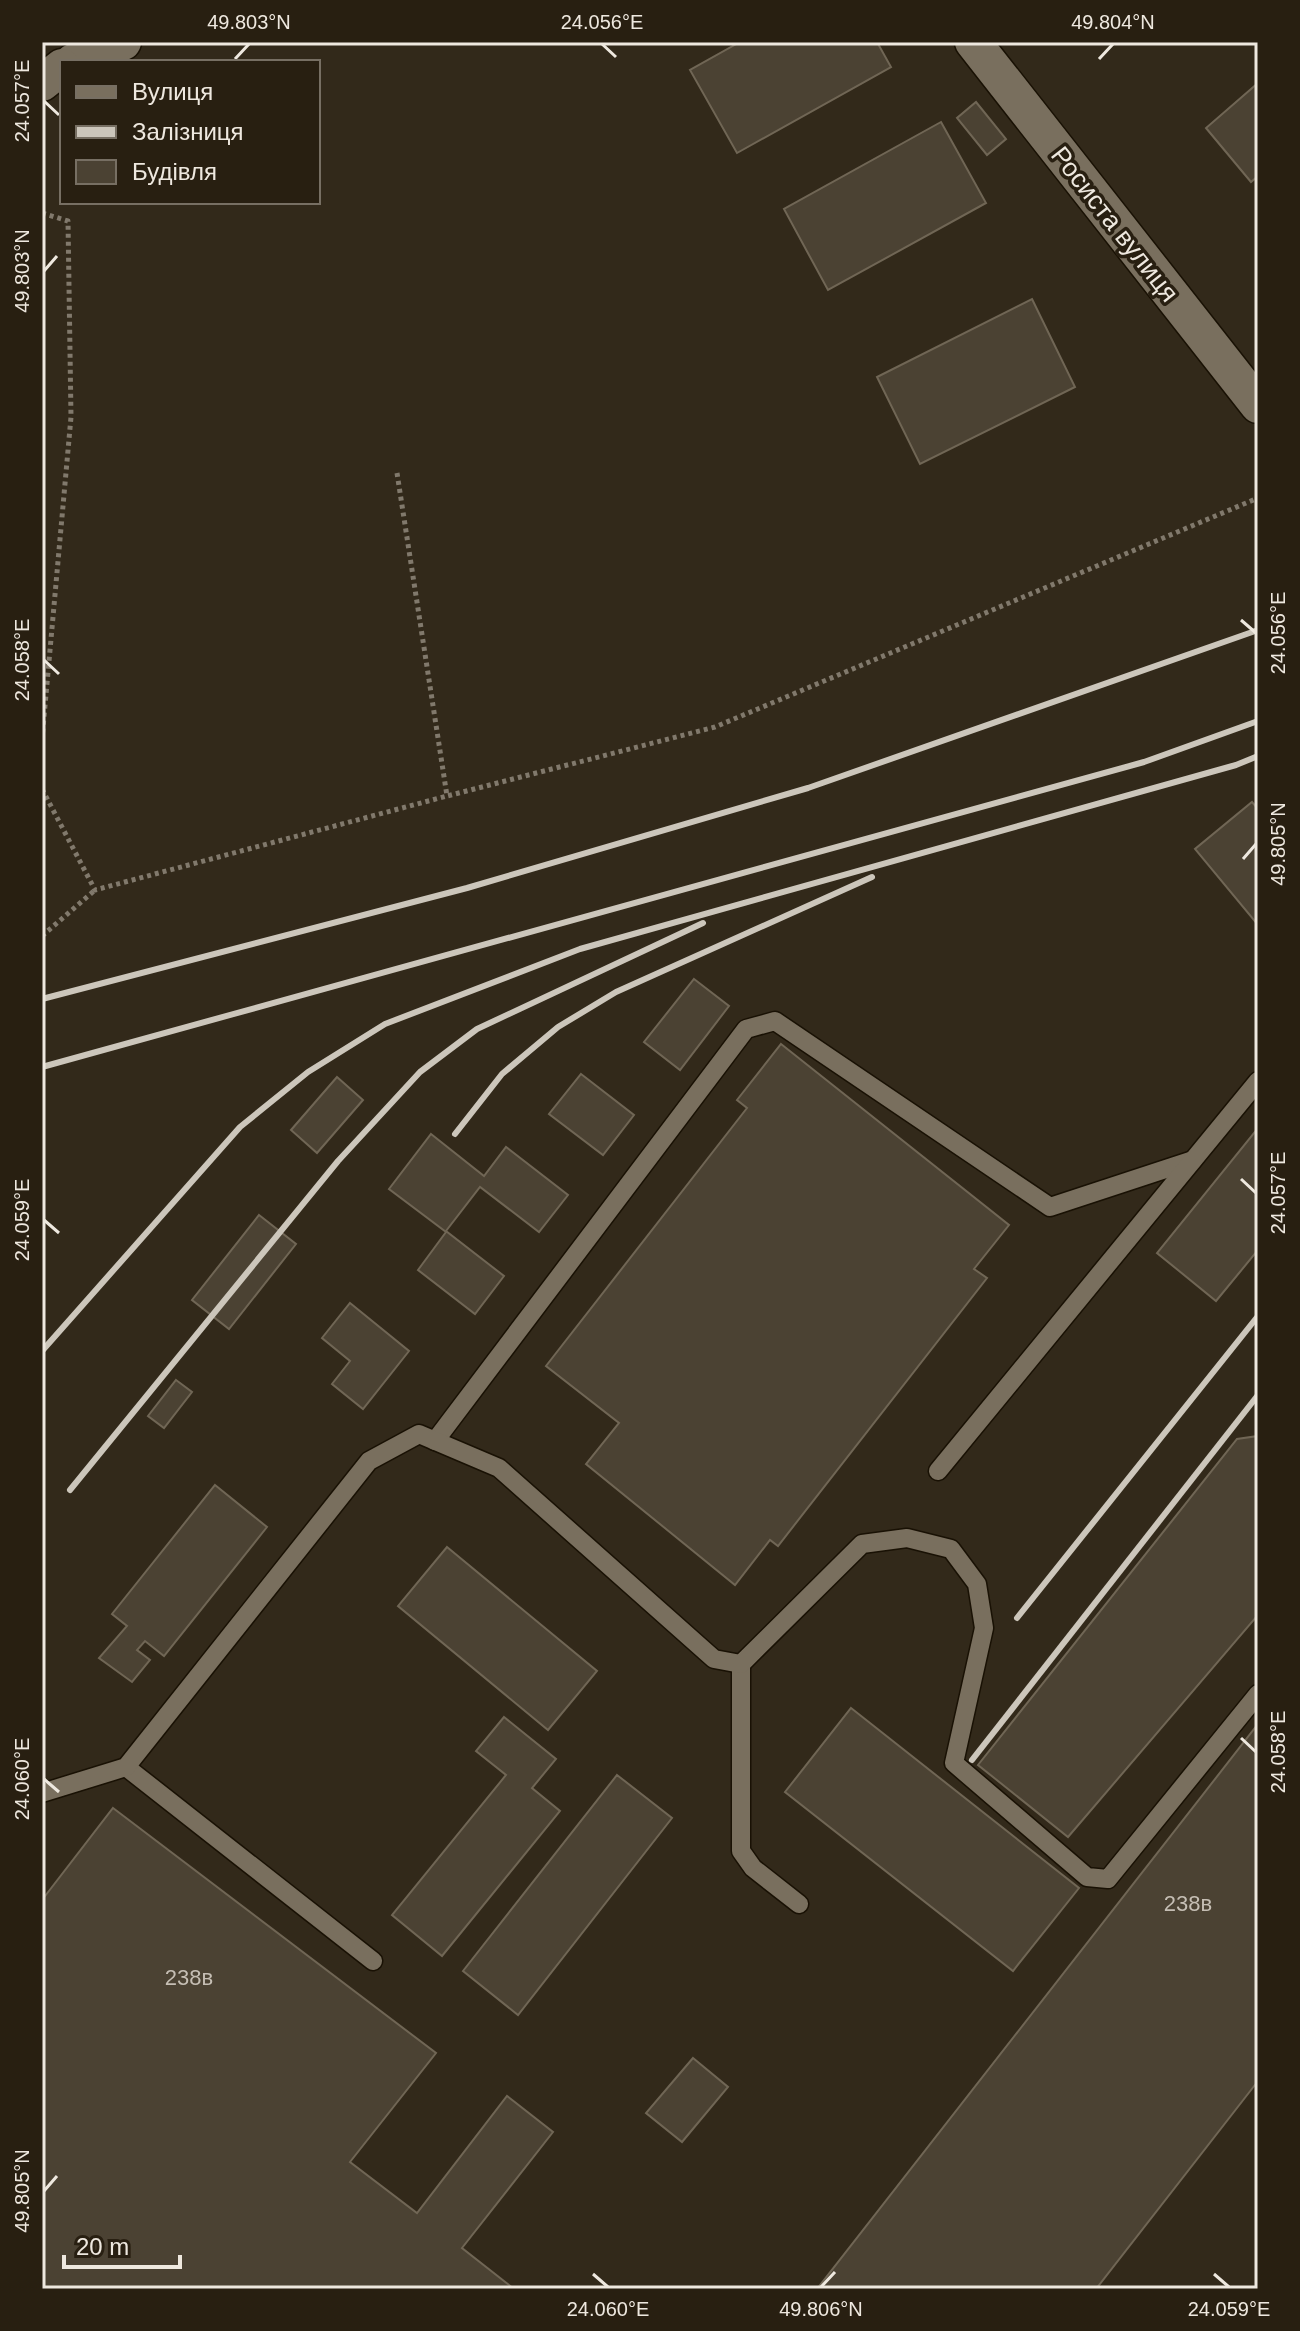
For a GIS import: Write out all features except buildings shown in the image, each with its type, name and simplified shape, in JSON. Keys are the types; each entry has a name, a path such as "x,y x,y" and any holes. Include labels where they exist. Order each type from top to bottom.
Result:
{"street":[{"path":"78,60 123,42"},
{"name":"Росиста вулиця","path":"973,42 1258,405"},
{"path":"42,83 60,69"}],"lane":[{"path":"435,1441 746,1029 775,1021 1050,1207 1193,1160"},
{"path":"938,1471 1258,1081"},
{"path":"42,1793 126,1767 369,1461 419,1434 499,1468 714,1659 741,1664"},
{"path":"799,1904 753,1868 741,1851 741,1664 862,1544 907,1538 951,1549 977,1584 984,1628 954,1763 1087,1877 1108,1879 1258,1694"},
{"path":"126,1767 373,1961"}],"path":[{"path":"42,213 68,221 71,417 42,739"},
{"path":"397,473 447,796"},
{"path":"42,936 95,890 715,727 1258,498"},
{"path":"42,789 95,890"}],"railway":[{"path":"42,999 467,888 808,788 1258,630"},
{"path":"42,1067 1144,762 1258,721"},
{"path":"42,1351 240,1127 308,1072 385,1024 580,949 1236,765 1258,756"},
{"path":"455,1134 502,1074 558,1027 616,992 872,877"},
{"path":"70,1490 338,1161 420,1072 477,1029 703,923"},
{"path":"1017,1618 1258,1316"},
{"path":"972,1760 1258,1395"}]}
